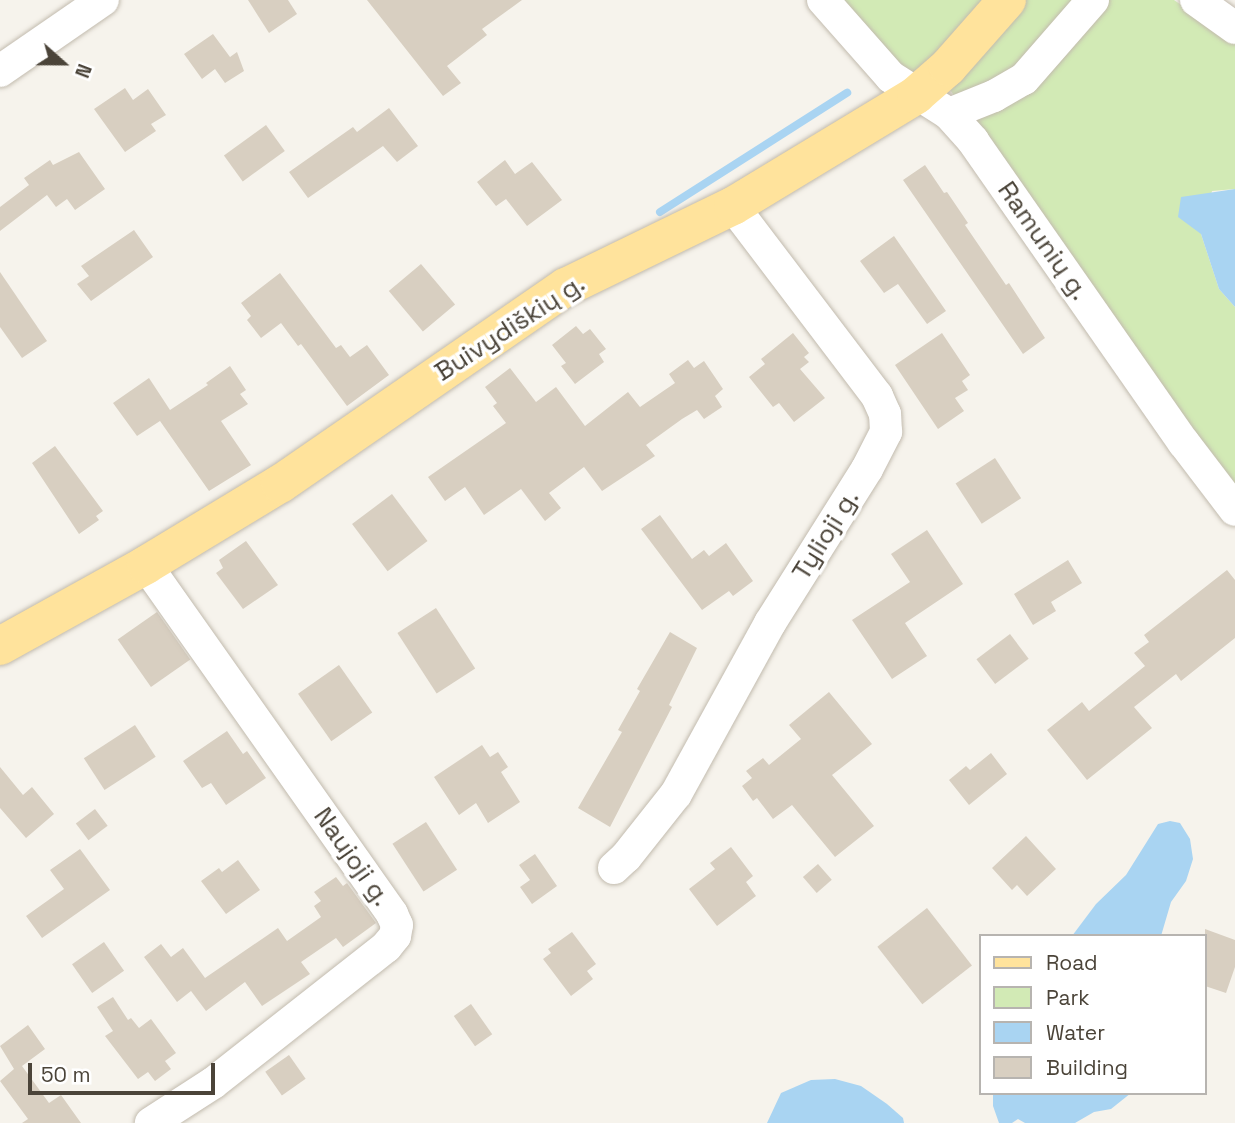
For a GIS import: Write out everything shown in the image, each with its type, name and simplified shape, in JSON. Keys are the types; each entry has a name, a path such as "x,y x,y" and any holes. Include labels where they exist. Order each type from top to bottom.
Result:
{"main road":[{"name":"Buivydiškių g.","path":"0,646 146,565 280,484 566,287 733,206 916,95 948,68 1007,0"}],"street":[{"path":"0,71 103,0"},
{"name":"Ramunių g.","path":"823,0 870,57 916,95 949,114 973,141 1184,443 1235,510"},
{"path":"949,114 994,96 1024,79 1093,0"},
{"path":"1196,0 1235,28"},
{"name":"Tylioji g.","path":"614,868 626,858 676,794 770,623 867,469 886,432 885,414 877,396 733,206"},
{"name":"Naujoji g.","path":"146,565 392,914 397,925 395,936 386,947 213,1083 151,1123"}],"green space":[{"path":"841,0 985,0 919,74 902,69"},
{"path":"1020,0 1174,0 1235,42 1235,189 1212,191 1201,234 1219,289 1235,307 1235,493 946,84"}],"water":[{"path":"1235,189 1235,307 1219,289 1201,234 1178,217 1181,197"},
{"path":"1170,821 1180,823 1190,839 1193,859 1186,881 1171,902 1162,934 1074,934 1096,904 1126,875 1158,824"},
{"path":"835,1079 861,1086 887,1104 903,1118 904,1123 767,1123 781,1093 811,1080"},
{"path":"993,1095 1128,1095 1111,1109 1094,1112 1075,1123 1025,1123 1018,1119 1012,1123 999,1123 993,1106"}],"building":[{"path":"248,0 288,0 297,14 269,33"},
{"path":"367,0 522,0 482,29 487,35 447,66 461,83 443,96"},
{"path":"213,34 230,57 237,52 244,71 225,83 215,69 202,79 184,54"},
{"path":"125,88 133,100 148,89 166,115 151,124 156,131 125,152 94,109"},
{"path":"389,108 418,146 397,162 383,146 308,198 289,172 353,127 357,132"},
{"path":"266,125 285,151 243,181 224,156"},
{"path":"79,152 105,189 75,210 67,199 56,207 47,195 0,231 0,207 29,185 24,178 50,160 53,165"},
{"path":"505,160 515,174 532,162 562,200 527,226 506,199 496,206 477,182"},
{"path":"925,165 944,193 947,192 968,223 965,225 1006,285 1009,283 1045,338 1023,354 903,180"},
{"path":"134,230 153,257 91,301 77,284 89,276 81,266"},
{"path":"894,236 946,311 927,324 898,284 884,293 860,261"},
{"path":"421,264 455,305 423,332 389,291"},
{"path":"0,272 47,341 22,358 0,327"},
{"path":"280,273 336,348 341,345 350,357 367,345 389,375 347,406 301,344 298,346 281,323 261,338 247,320 251,316 241,303"},
{"path":"576,326 583,334 590,329 606,349 599,354 604,362 575,384 561,366 566,363 552,345"},
{"path":"793,333 809,353 804,357 809,362 800,369 825,398 794,422 779,403 773,407 749,377 765,364 761,359"},
{"path":"942,333 970,375 962,381 968,390 955,398 964,411 938,429 895,365"},
{"path":"688,360 694,368 704,361 723,389 715,396 722,407 704,419 697,410 682,419 646,445 655,456 602,491 584,467 549,493 561,508 545,521 521,489 484,515 465,487 445,501 428,477 506,423 493,406 497,403 485,387 510,368 536,402 556,387 585,426 628,392 640,407 675,383 669,374"},
{"path":"230,366 246,390 240,394 248,404 221,421 251,465 209,491 160,421 137,436 113,403 149,378 170,410 208,385 206,383"},
{"path":"55,446 103,511 96,516 99,520 79,534 32,463"},
{"path":"995,458 1021,498 982,524 956,484"},
{"path":"392,494 428,541 388,571 352,524"},
{"path":"660,515 692,559 704,550 709,556 726,543 753,581 733,596 729,591 702,610 641,529"},
{"path":"927,530 963,584 905,623 927,656 892,679 852,620 910,582 891,554"},
{"path":"246,541 278,585 243,609 216,573 223,568 219,560"},
{"path":"1068,560 1082,583 1051,602 1056,611 1033,625 1014,594"},
{"path":"1227,570 1235,580 1235,638 1181,681 1176,674 1134,707 1152,728 1087,780 1047,730 1082,702 1089,711 1145,666 1134,653 1149,642 1144,635"},
{"path":"436,608 475,668 437,693 397,633"},
{"path":"157,612 190,660 151,687 118,640"},
{"path":"670,632 697,648 669,705 672,707 610,827 578,808 622,732 618,730 640,691 637,689"},
{"path":"1010,634 1029,659 995,684 976,659"},
{"path":"339,665 372,713 331,741 298,694"},
{"path":"829,692 872,744 832,775 874,826 835,857 792,805 773,819 757,798 753,801 742,786 752,778 746,771 763,758 769,765 801,739 789,725"},
{"path":"135,725 156,757 105,790 84,758"},
{"path":"227,731 243,754 247,751 266,778 226,805 211,783 202,788 183,761"},
{"path":"482,745 490,757 498,752 508,767 501,772 520,802 488,823 476,803 459,815 434,777"},
{"path":"991,753 1007,774 969,805 949,780 966,766 970,770"},
{"path":"0,767 23,795 32,787 54,814 26,838 0,808"},
{"path":"95,809 108,826 88,840 76,823"},
{"path":"426,822 457,870 423,892 392,844"},
{"path":"1026,836 1056,869 1027,896 1017,885 1012,890 992,868"},
{"path":"731,847 753,876 746,882 756,896 717,926 689,889 715,869 710,863"},
{"path":"80,849 110,890 42,938 26,916 64,889 50,870"},
{"path":"535,854 557,886 532,904 520,887 530,880 519,865"},
{"path":"238,860 260,890 226,914 201,881 219,868 222,872"},
{"path":"818,864 832,880 817,893 803,877"},
{"path":"336,877 343,886 347,883 376,923 343,947 336,938 301,962 310,974 262,1006 245,982 206,1011 191,991 177,1002 144,957 161,944 171,957 183,948 205,978 278,928 287,941 321,917 314,906 321,901 314,892"},
{"path":"927,908 972,966 922,1004 877,947"},
{"path":"1205,929 1235,940 1235,967 1226,993 1207,987"},
{"path":"572,932 596,964 587,971 593,979 571,996 543,959 551,953 548,949"},
{"path":"104,942 124,971 92,993 72,964"},
{"path":"113,997 128,1020 131,1018 139,1028 151,1019 176,1053 165,1061 171,1069 155,1081 148,1072 138,1079 105,1036 113,1031 97,1007"},
{"path":"471,1004 492,1034 475,1046 454,1016"},
{"path":"28,1025 45,1049 22,1066 49,1103 61,1095 81,1123 22,1123 28,1119 0,1081 14,1069 0,1046"},
{"path":"289,1055 306,1079 282,1095 265,1072"}],"waterway":[{"path":"660,212 847,93"}]}
